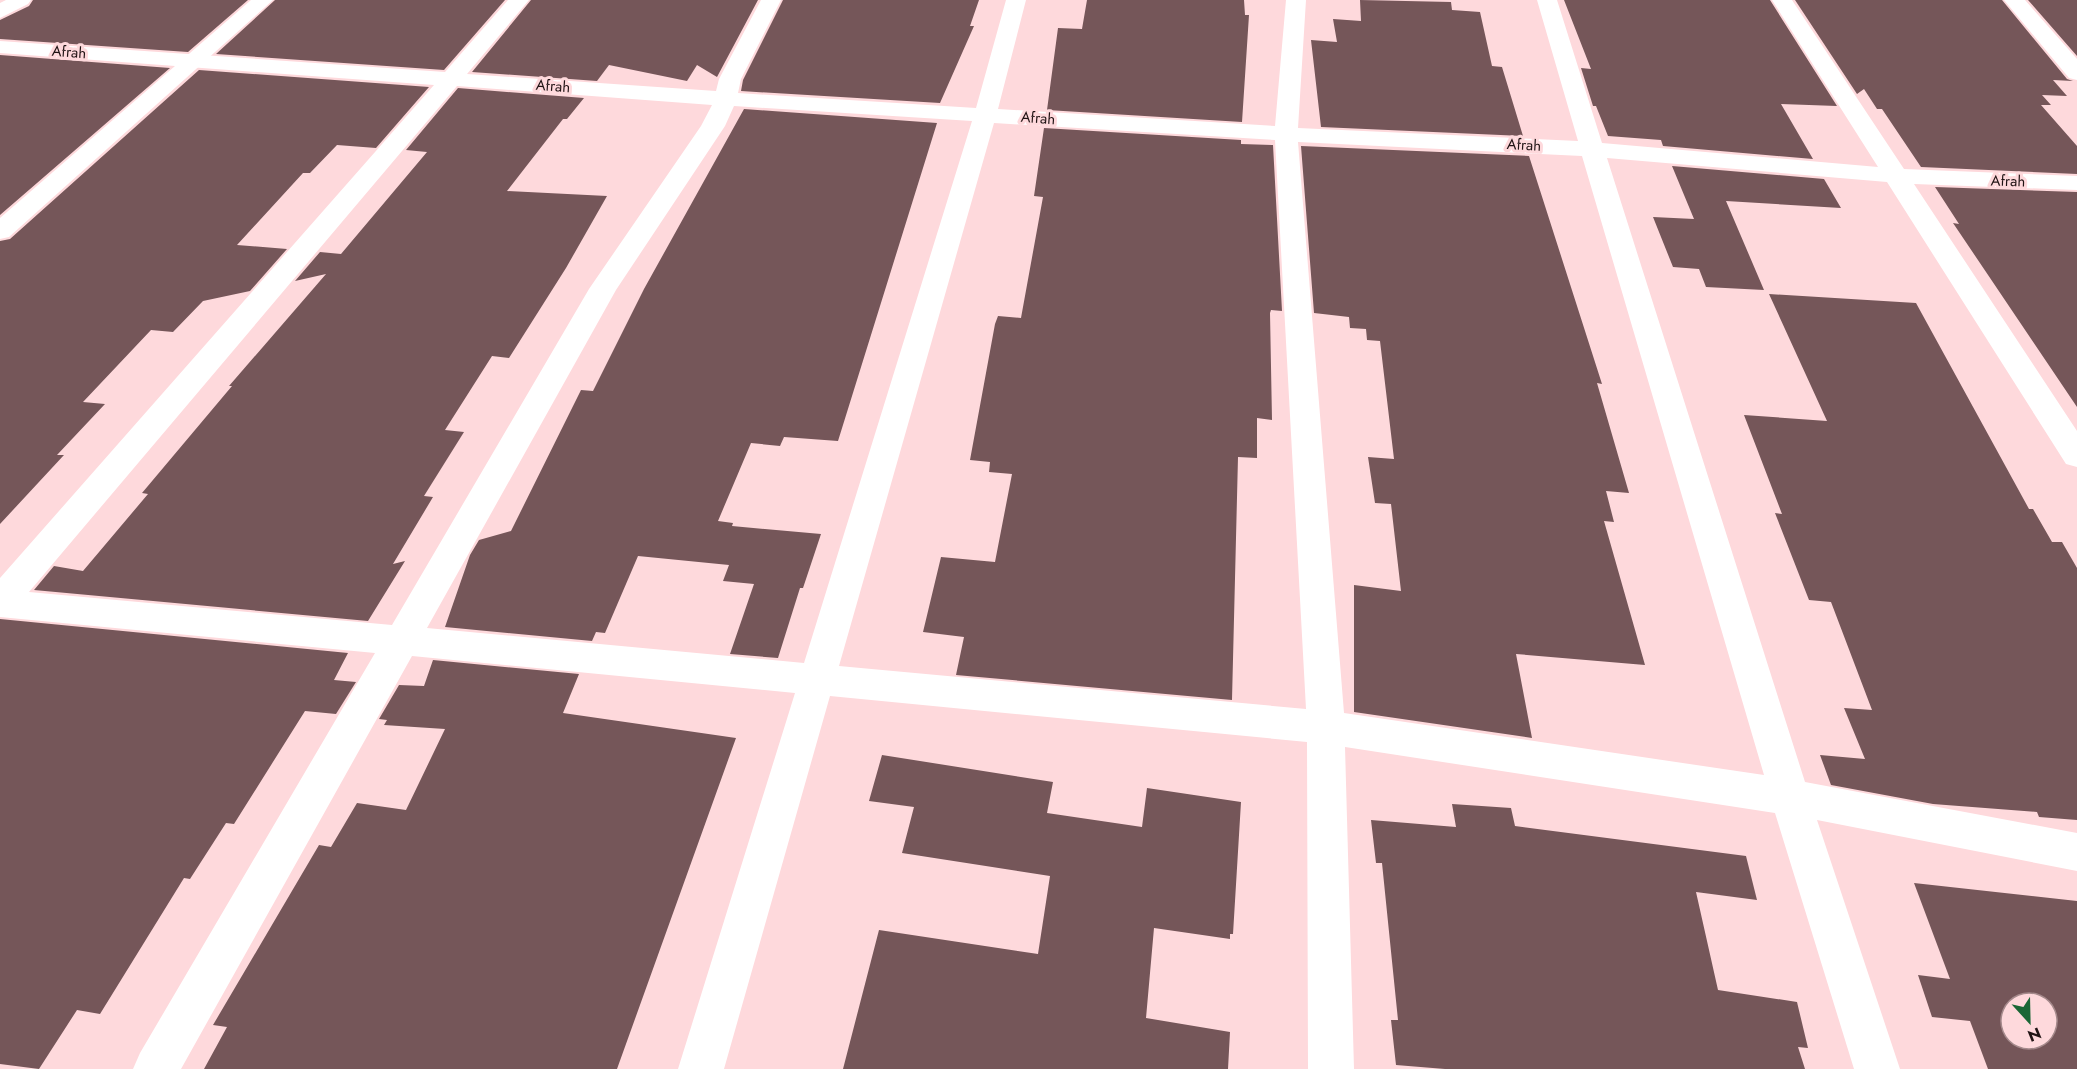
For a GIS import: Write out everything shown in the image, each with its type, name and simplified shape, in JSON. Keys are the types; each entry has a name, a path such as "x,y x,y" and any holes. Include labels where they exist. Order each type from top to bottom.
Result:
{"street":[{"path":"0,12 21,0"},
{"path":"0,231 263,0"},
{"path":"0,602 519,0"},
{"path":"156,1069 603,289 713,126 726,99 730,79 771,0"},
{"path":"701,1069 985,115 1016,0"},
{"path":"1296,0 1286,134 1326,728 1331,1069"},
{"path":"1547,0 1590,148 1790,798 1877,1069"},
{"path":"1782,0 2077,456"},
{"path":"2014,0 2077,73"},
{"name":"Afrah","path":"0,47 726,99 1286,134 1590,148 1898,176 2077,183"},
{"path":"0,602 1326,728 1790,798 2077,852"}],"building":[{"path":"33,0 248,0 188,52 0,39 0,20 29,6"},
{"path":"275,0 505,0 444,70 216,54"},
{"path":"531,0 758,0 717,77 697,65 687,81 609,65 597,81 472,72"},
{"path":"783,0 979,0 970,26 974,26 940,103 741,91 743,80"},
{"path":"1087,0 1244,0 1245,15 1249,15 1242,122 1047,110 1058,28 1082,29"},
{"path":"1360,0 1451,2 1452,10 1480,12 1492,66 1502,67 1523,136 1321,127 1311,40 1337,42 1333,19 1361,21"},
{"path":"1564,0 1770,0 1837,106 1781,104 1813,159 1663,146 1661,140 1608,136 1596,106 1593,106 1581,68 1591,69"},
{"path":"1795,0 2002,0 2067,79 2073,81 2053,80 2067,96 2042,95 2051,105 2041,105 2077,146 2077,174 1921,167 1882,109 1877,109 1864,89 1857,94"},
{"path":"2028,0 2077,0 2077,56"},
{"path":"0,55 170,68 0,215"},
{"path":"199,70 429,87 376,148 337,145 310,173 303,173 237,245 287,249 250,291 203,301 173,332 151,330 83,402 105,404 57,455 64,455 0,524 0,241 10,239"},
{"path":"458,88 584,98 567,119 563,119 507,191 607,196 566,268 509,358 492,356 445,430 464,432 424,496 433,497 393,564 405,561 368,621 34,590 54,566 83,571 148,494 142,493 232,386 229,386 326,274 295,281 320,252 341,254 427,152 406,150"},
{"path":"744,109 937,123 838,441 784,437 780,446 751,443 718,521 733,523 732,526 821,534 803,588 800,588 778,658 730,654 754,584 723,581 729,565 638,556 605,633 596,632 592,641 445,627 470,555 479,540 511,531 581,390 593,391 644,289"},
{"path":"1044,128 1241,140 1241,144 1273,145 1282,311 1271,310 1270,313 1272,420 1257,418 1257,458 1238,457 1232,700 956,675 964,637 923,632 941,557 995,562 1012,474 989,472 990,462 970,460 995,324 998,316 1021,318 1043,197 1034,196"},
{"path":"1301,146 1529,156 1602,384 1597,383 1629,493 1606,491 1614,522 1604,521 1645,665 1516,654 1532,738 1354,712 1354,585 1401,591 1391,504 1375,503 1368,457 1394,459 1380,341 1367,340 1366,329 1350,328 1349,317 1314,313"},
{"path":"1672,166 1824,179 1841,208 1726,201 1764,290 1706,287 1699,269 1673,267 1653,217 1694,219"},
{"path":"1935,187 2077,192 2077,407 1953,223 1959,224"},
{"path":"1769,294 1916,303 2029,509 2033,509 2052,542 2062,542 2077,568 2077,820 2039,817 2037,812 1933,804 1831,785 1820,755 1865,759 1844,708 1872,710 1831,602 1809,600 1775,513 1782,514 1744,415 1827,421"},
{"path":"0,619 348,653 334,680 356,682 336,714 305,711 234,824 226,823 190,879 184,878 100,1014 77,1010 39,1069 0,1064"},
{"path":"433,660 579,674 563,713 736,738 617,1069 204,1069 227,1027 213,1025 319,845 331,847 357,803 406,810 445,729 384,725 387,720 379,719 399,685 424,686"},
{"path":"882,755 1053,782 1047,813 1142,827 1147,788 1241,802 1233,934 1230,934 1230,939 1154,928 1146,1018 1230,1032 1228,1069 843,1069 879,930 1038,954 1050,876 902,853 914,807 869,801"},
{"path":"1452,804 1511,808 1515,826 1746,856 1757,900 1696,892 1718,990 1797,1002 1808,1048 1798,1047 1805,1069 1445,1069 1396,1065 1391,1020 1398,1020 1382,863 1376,863 1371,820 1456,827"},
{"path":"1914,883 2077,901 2077,1069 1988,1069 1970,1021 1932,1017 1918,975 1950,979"}]}
